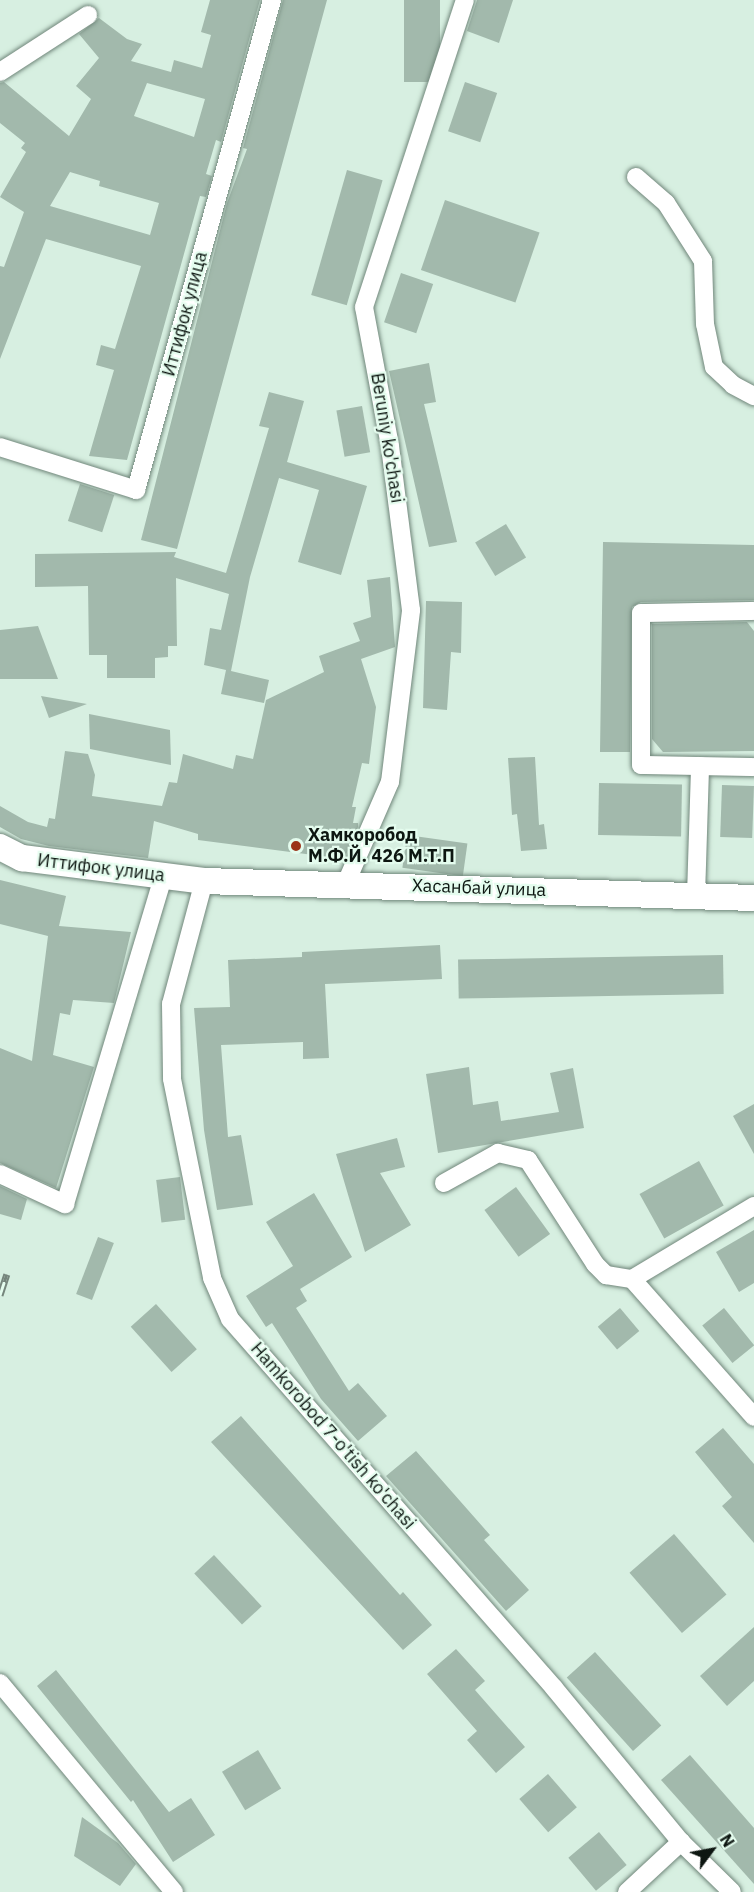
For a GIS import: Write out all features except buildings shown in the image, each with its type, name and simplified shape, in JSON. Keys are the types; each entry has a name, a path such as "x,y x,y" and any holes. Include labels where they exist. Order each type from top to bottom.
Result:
{"street":[{"name":"Иттифок улица","path":"0,447 136,490 272,0"},
{"name":"Beruniy ko'chasi","path":"346,883 390,782 411,610 390,446 364,306 465,0"},
{"path":"0,72 88,15"},
{"path":"636,177 666,204 703,261 705,324 714,367 733,385 754,396"},
{"path":"754,612 641,613 641,765 754,766"},
{"path":"696,896 700,766"},
{"name":"Иттифок улица","path":"0,848 22,858 163,877 204,880"},
{"path":"0,1173 65,1204 163,877"},
{"name":"Хасанбай улица","path":"204,880 754,898"},
{"name":"Hamkorobod 7-o'tish ko'chasi","path":"204,880 171,1004 172,1079 212,1278 230,1319 554,1688 681,1842 732,1892"},
{"path":"444,1183 498,1153 528,1160 595,1264 606,1275 632,1279 754,1206"},
{"path":"632,1279 754,1417"},
{"path":"0,1683 174,1892"},
{"path":"627,1892 681,1842"}],"railway":[{"path":"0,1295 7,1274"}],"place":[{"name":"Хамкоробод М.Ф.Й. 426 М.Т.П","path":"296,846"}]}
